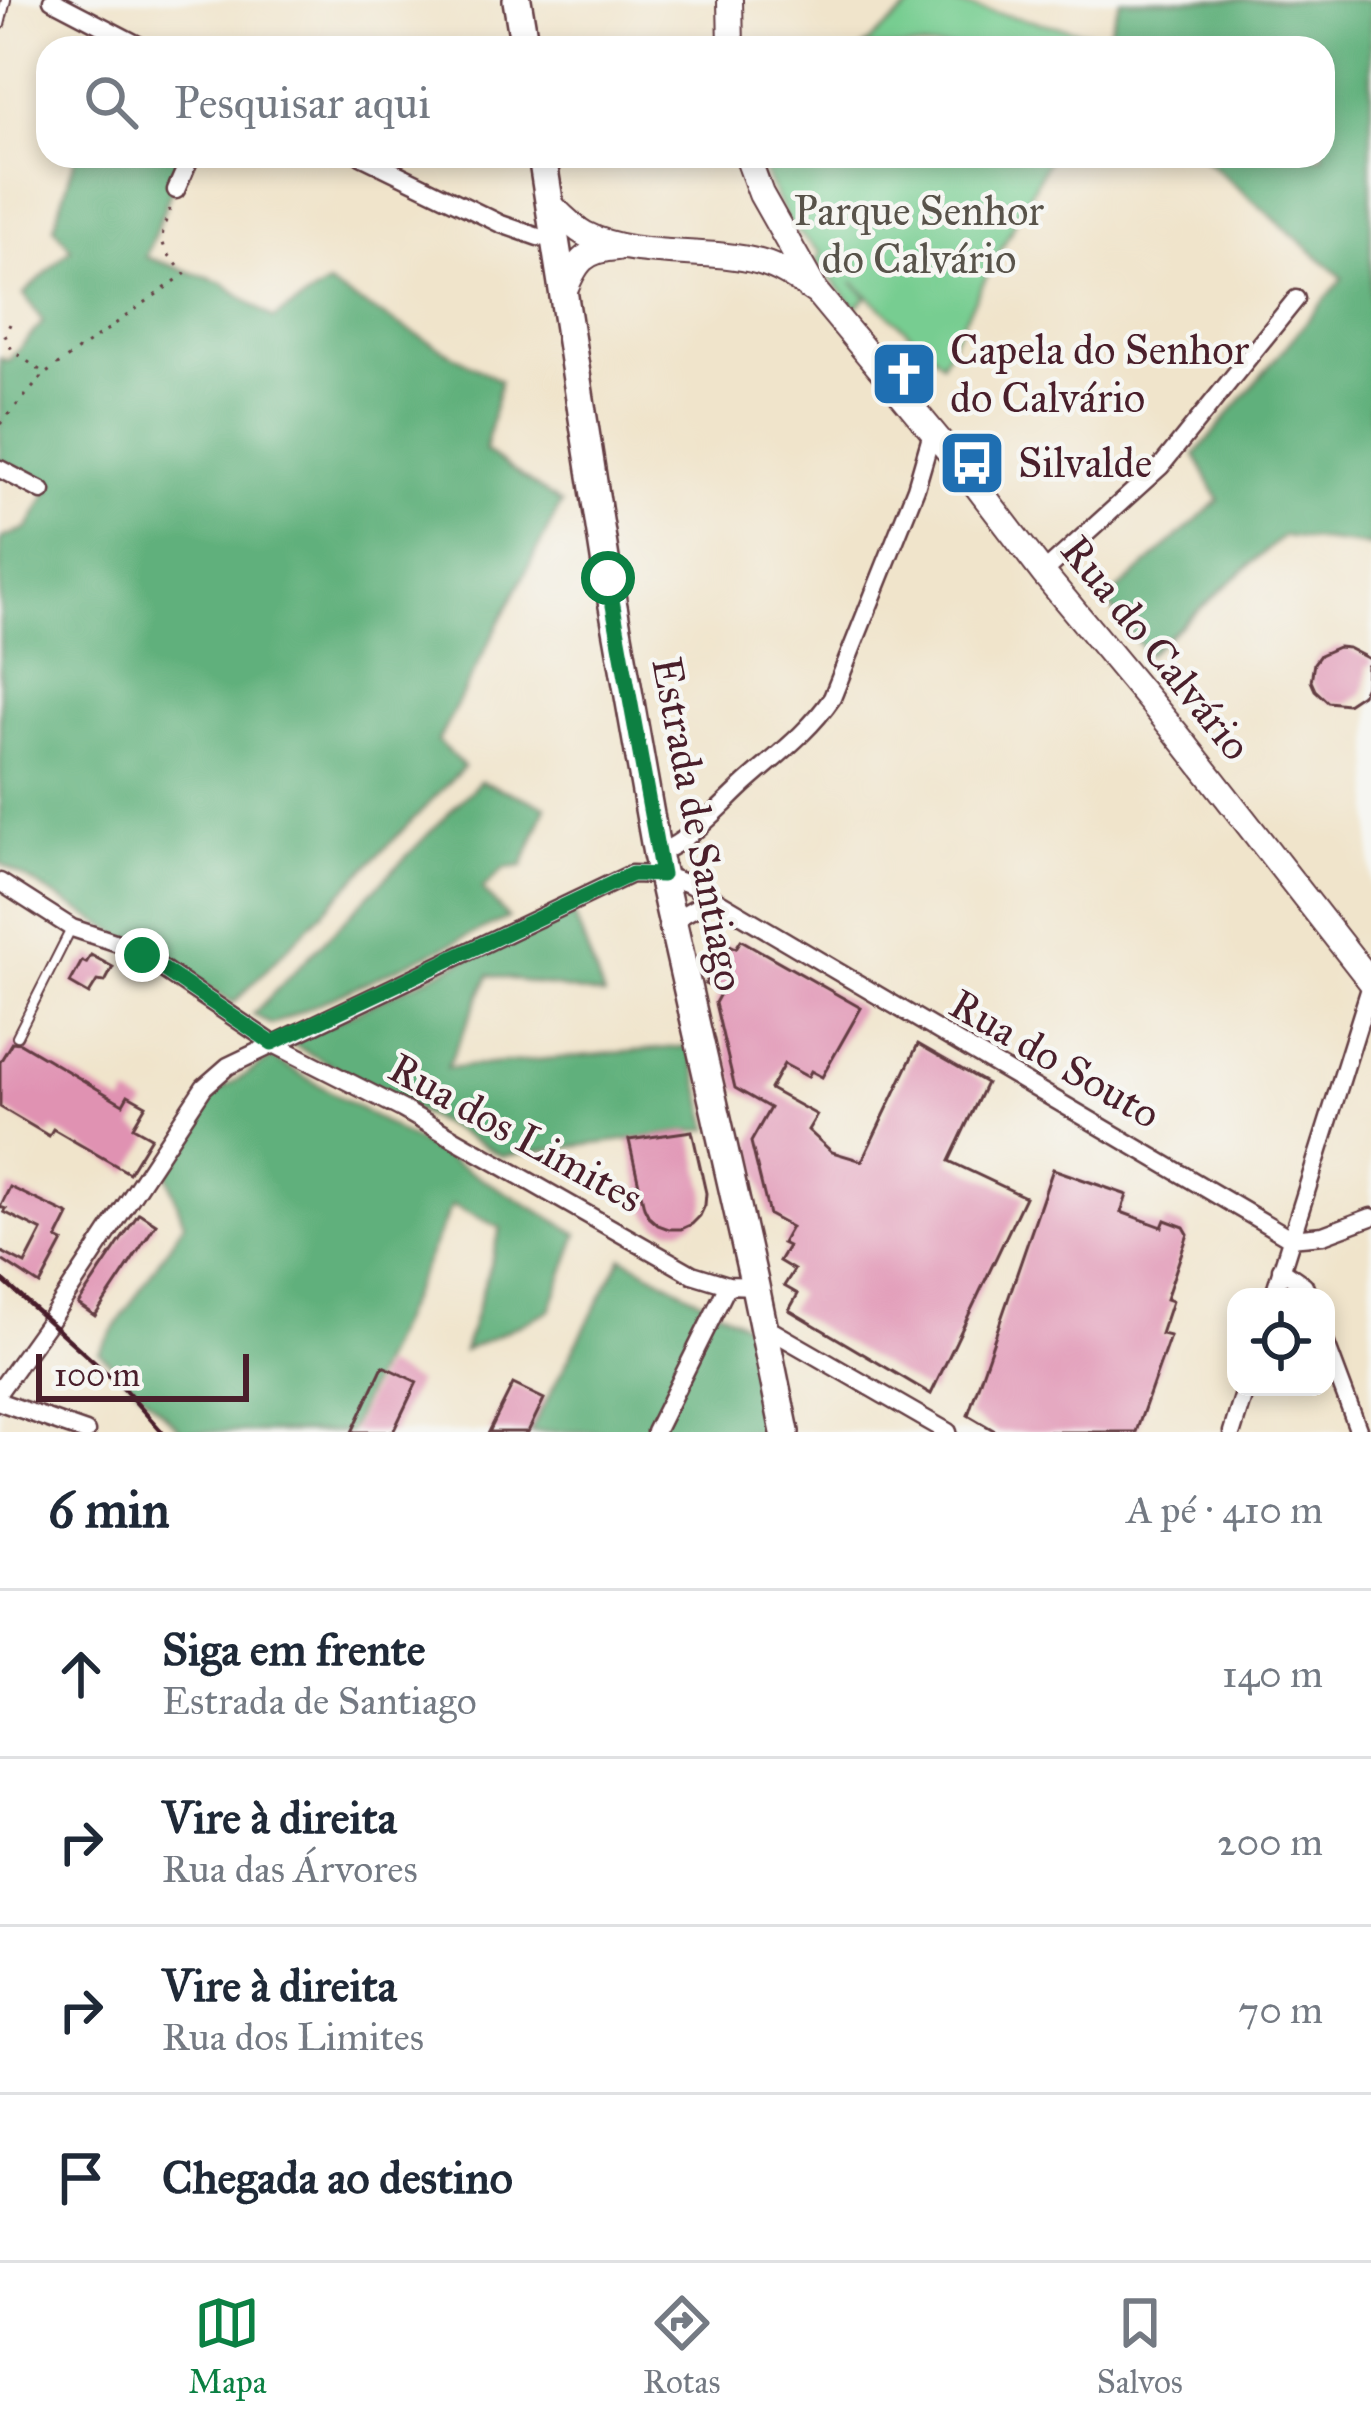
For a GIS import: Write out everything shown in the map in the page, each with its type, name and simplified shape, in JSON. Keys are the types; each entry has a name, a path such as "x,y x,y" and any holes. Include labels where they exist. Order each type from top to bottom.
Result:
{"main road":[{"path":"517,0 523,36"},
{"path":"730,0 731,36"},
{"name":"Estrada de Santiago","path":"544,168 659,865 742,1285 761,1325 785,1432"},
{"path":"751,168 817,293"},
{"path":"550,204 592,247"},
{"path":"738,257 755,253 764,244 774,216"},
{"path":"556,239 571,254 592,247"},
{"path":"564,292 574,269 592,247"},
{"name":"Rua do Calvário","path":"592,247 738,257 789,274 817,293 1178,734 1371,984"}],"street":[{"path":"52,0 121,36"},
{"path":"176,190 186,168"},
{"path":"386,168 501,224 556,239"},
{"path":"1043,573 1161,466 1296,299"},
{"path":"0,1390 204,1088 228,1066 659,865 818,718 832,698 916,488 932,433"},
{"path":"0,469 42,491"},
{"name":"Rua do Souto","path":"659,865 1290,1238"},
{"name":"Rua dos Limites","path":"0,882 72,928 142,955 272,1043 403,1109 692,1274 742,1285"},
{"path":"672,921 711,899"},
{"path":"1276,1288 1371,984"},
{"path":"1290,1238 1323,1235 1371,1217"},
{"path":"1281,1269 1305,1288"},
{"path":"655,1432 742,1285"},
{"path":"761,1325 948,1432"},
{"path":"1335,1369 1359,1432"},
{"path":"1232,1432 1243,1396"},
{"path":"0,1402 86,1432"}],"lane":[{"path":"0,25 6,0"},
{"path":"17,1036 72,928"}],"path":[{"path":"0,424 45,374 185,274 161,246 160,235 176,190"},
{"path":"10,324 5,334 12,350 45,374"}],"green space":[{"path":"919,0 936,0 1102,36 876,36"},
{"path":"1120,0 1371,0 1371,546 1283,536 1147,655 1106,601 1219,500 1195,455 1343,278 1215,168 1335,168 1335,36 1107,36"},
{"path":"72,168 179,168 146,257 223,283 273,319 328,285 500,381 485,451 561,504 438,741 464,767 234,1003 0,863 0,543 28,528 52,484 0,460 0,358 8,361 43,322 24,294 71,249 54,227"},
{"name":"Parque Senhor do Calvário","path":"763,168 1044,168 942,362 852,281 867,297 855,308 816,261 821,253 789,224"},
{"path":"480,781 546,806 523,866 505,868 482,889 508,918 271,1025 253,1014"},
{"path":"572,909 604,996 489,975 447,1068 690,1046 710,1129 502,1156 290,1043"},
{"path":"272,1058 578,1234 550,1310 464,1351 501,1228 452,1205 349,1432 183,1432 99,1352 184,1223 165,1168 210,1097"},
{"path":"622,1257 753,1329 778,1432 530,1432"}],"building":[{"path":"1338,647 1371,660 1362,694 1347,704 1328,702 1311,681 1320,655"},
{"path":"741,940 861,1008 822,1077 811,1071 808,1077 784,1064 770,1089 817,1115 808,1130 832,1152 862,1161 918,1044 986,1083 949,1161 1025,1197 931,1394 789,1310 798,1294 784,1286 794,1270 779,1261 791,1227 769,1215 751,1142 770,1108 735,1088 715,1003 721,992 705,984 728,944 736,948"},
{"path":"91,955 113,967 105,982 97,981 89,994 70,983 82,961 86,963"},
{"path":"12,1042 123,1104 128,1095 146,1105 133,1127 151,1137 129,1173 53,1129 49,1136 0,1107 0,1062"},
{"path":"692,1131 705,1205 692,1224 669,1229 658,1225 644,1207 629,1140"},
{"path":"1053,1169 1127,1195 1121,1212 1162,1227 1165,1220 1184,1227 1188,1234 1166,1299 1172,1301 1161,1334 1170,1336 1136,1432 997,1432 968,1415"},
{"path":"10,1187 69,1215 57,1239 63,1242 40,1285 0,1259 0,1251 25,1264 42,1231 0,1207"},
{"path":"139,1213 156,1224 95,1316 78,1304"},
{"path":"383,1366 417,1382 393,1432 352,1432"},
{"path":"513,1384 544,1399 528,1432 489,1432"}],"railway":[{"path":"0,1278 124,1389 162,1432"}],"place":[{"name":"Capela do Senhor do Calvário","path":"904,374"},
{"name":"Silvalde","path":"972,463"}],"route":[{"path":"142,955 272,1043 632,874 662,875 608,578"}]}
